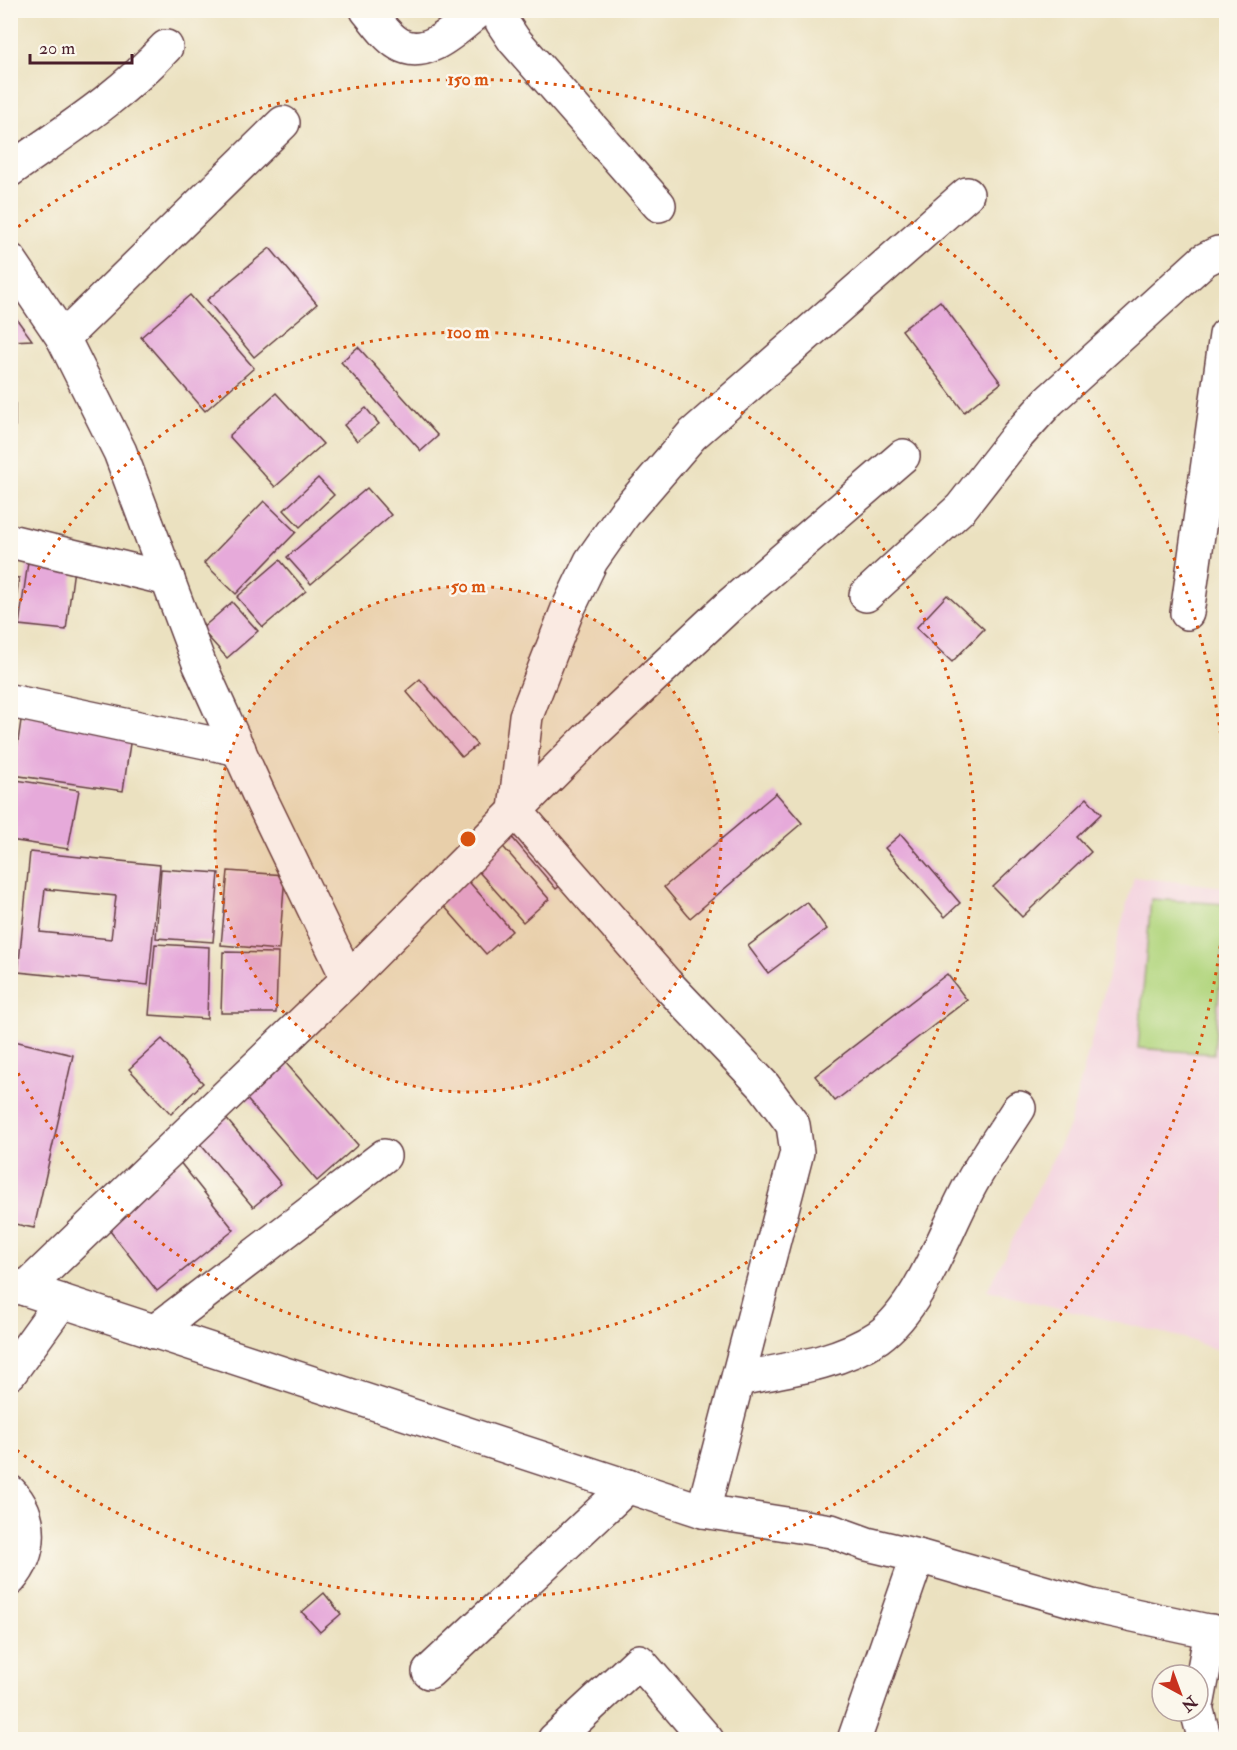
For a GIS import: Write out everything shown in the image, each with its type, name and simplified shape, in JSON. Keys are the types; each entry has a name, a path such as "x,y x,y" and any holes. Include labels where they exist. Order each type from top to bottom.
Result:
{"street":[{"path":"367,10 397,43 409,49 436,43 480,10"},
{"path":"500,10 502,22 514,40 659,206"},
{"path":"10,170 107,104 143,72 166,47"},
{"path":"63,338 283,123"},
{"path":"703,1511 796,1152 793,1125 764,1086 666,983 515,810 526,716 567,610 591,561 624,514 692,435 967,194"},
{"path":"866,595 961,508 1018,435 1049,401 1204,260 1218,253 1227,253"},
{"path":"10,260 63,338 120,452 199,663 348,979"},
{"path":"1187,612 1227,335"},
{"path":"903,456 730,605 515,810 348,979 18,1286 703,1511 831,1531 867,1544 918,1556 1092,1606 1219,1633 1210,1663"},
{"path":"10,542 168,579"},
{"path":"10,701 239,749"},
{"path":"738,1379 837,1356 878,1337 901,1316 915,1297 972,1182 1019,1108"},
{"path":"154,1332 384,1156"},
{"path":"10,1373 62,1301"},
{"path":"429,1672 628,1486"},
{"path":"10,1492 19,1501 28,1534 27,1551 19,1569 10,1579"},
{"path":"854,1740 918,1556"},
{"path":"554,1740 639,1661 707,1740"},
{"path":"1200,1723 1205,1740"}],"shaded area":[{"path":"1134,877 1226,887 1226,1353 1184,1338 987,1291 1069,1126"}],"green space":[{"path":"1151,899 1226,904 1214,1054 1138,1048"}],"building":[{"path":"270,248 317,304 254,357 207,300"},
{"path":"190,295 254,368 205,411 141,337"},
{"path":"940,301 1001,383 964,412 902,330"},
{"path":"10,310 32,340 10,341"},
{"path":"358,347 438,436 421,451 341,362"},
{"path":"10,379 15,379 15,426 10,426"},
{"path":"276,393 323,444 275,487 229,436"},
{"path":"366,408 379,424 357,441 344,425"},
{"path":"318,478 334,495 300,527 284,510"},
{"path":"367,488 391,515 311,584 287,557"},
{"path":"264,501 296,532 236,594 204,563"},
{"path":"29,555 75,561 66,630 19,625"},
{"path":"280,560 306,591 263,627 237,597"},
{"path":"10,577 19,578 12,627 10,627"},
{"path":"947,595 984,629 952,662 916,628"},
{"path":"232,602 258,631 227,658 201,629"},
{"path":"420,679 477,745 462,757 406,691"},
{"path":"22,714 132,730 123,791 13,775"},
{"path":"10,779 79,790 68,849 10,840"},
{"path":"776,793 802,823 690,918 664,887"},
{"path":"1087,798 1101,814 1077,837 1091,852 1022,917 993,887"},
{"path":"517,817 569,878 556,889 504,828"},
{"path":"901,834 960,903 945,917 885,848"},
{"path":"498,841 549,899 523,922 472,864"},
{"path":"30,852 160,865 148,985 18,972","holes":["45,889 116,896 111,939 40,932"]},
{"path":"161,869 219,873 213,942 156,938"},
{"path":"228,871 285,875 279,950 221,945"},
{"path":"464,876 512,931 486,954 438,899"},
{"path":"807,902 827,929 768,973 748,946"},
{"path":"155,944 209,947 207,1019 149,1015"},
{"path":"223,952 278,953 276,1013 221,1013"},
{"path":"947,974 967,1000 835,1101 815,1076"},
{"path":"162,1039 203,1083 171,1114 129,1069"},
{"path":"10,1040 73,1055 34,1228 10,1223"},
{"path":"285,1062 358,1145 317,1181 245,1097"},
{"path":"224,1116 281,1184 253,1207 196,1139"},
{"path":"179,1161 234,1230 157,1291 103,1222"},
{"path":"324,1593 341,1614 320,1632 302,1612"}]}
